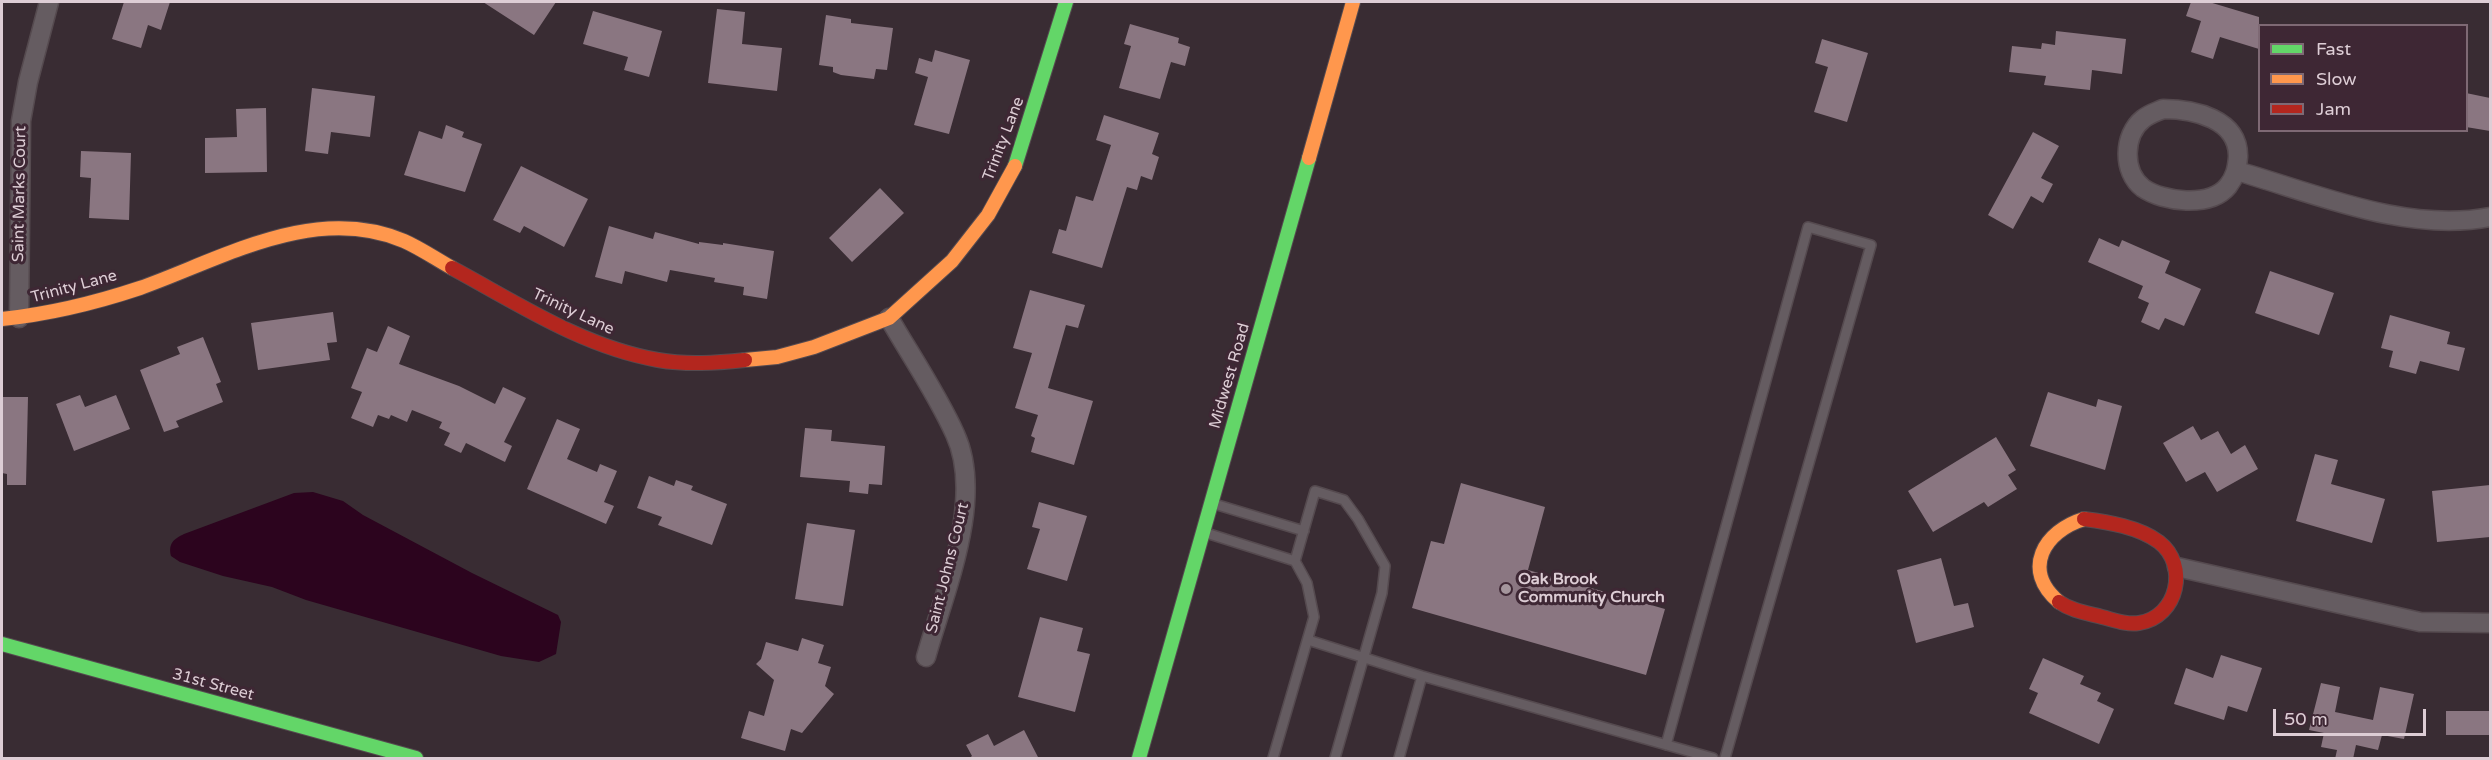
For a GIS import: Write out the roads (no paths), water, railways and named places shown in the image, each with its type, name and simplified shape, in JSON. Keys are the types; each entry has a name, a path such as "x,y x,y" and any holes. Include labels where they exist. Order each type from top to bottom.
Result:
{"street":[{"name":"Saint Marks Court","path":"10,319 21,121 28,82 49,2"},
{"name":"Trinity Lane","path":"10,319 101,299 273,237 298,231 339,228 378,233 403,241 579,336 615,349 658,360 707,364 777,357 814,347 889,318 960,252 1003,191 1030,125 1066,2"},
{"name":"Midwest Road","path":"1139,759 1353,2"},
{"path":"2163,109 2180,109 2209,117 2228,128 2235,138 2238,149 2237,171 2228,187 2211,199 2195,202 2181,200 2145,189 2136,181 2128,161 2129,140 2143,119 2163,109"},
{"path":"2237,171 2367,209 2408,217 2450,220 2490,217"},
{"name":"Saint Johns Court","path":"889,318 956,435 966,480 966,504 962,528 926,657"},
{"path":"2177,567 2178,585 2166,609 2142,623 2124,624 2063,606 2053,598 2041,576 2040,561 2043,547 2059,528 2084,519 2152,537 2167,548 2177,567 2420,622 2490,623"},
{"name":"31st Street","path":"2,644 416,759"}],"lane":[{"path":"1666,745 1808,227 1871,245 1725,759"},
{"path":"1295,561 1315,491 1344,500 1375,546 1385,566 1382,593 1335,759"},
{"path":"1211,503 1304,531"},
{"path":"1203,532 1295,561 1307,583 1314,617 1273,759"},
{"path":"1308,640 1422,676 1713,759"},
{"path":"1399,759 1422,676"}],"place":[{"name":"Oak Brook Community Church","path":"1506,589"}]}
